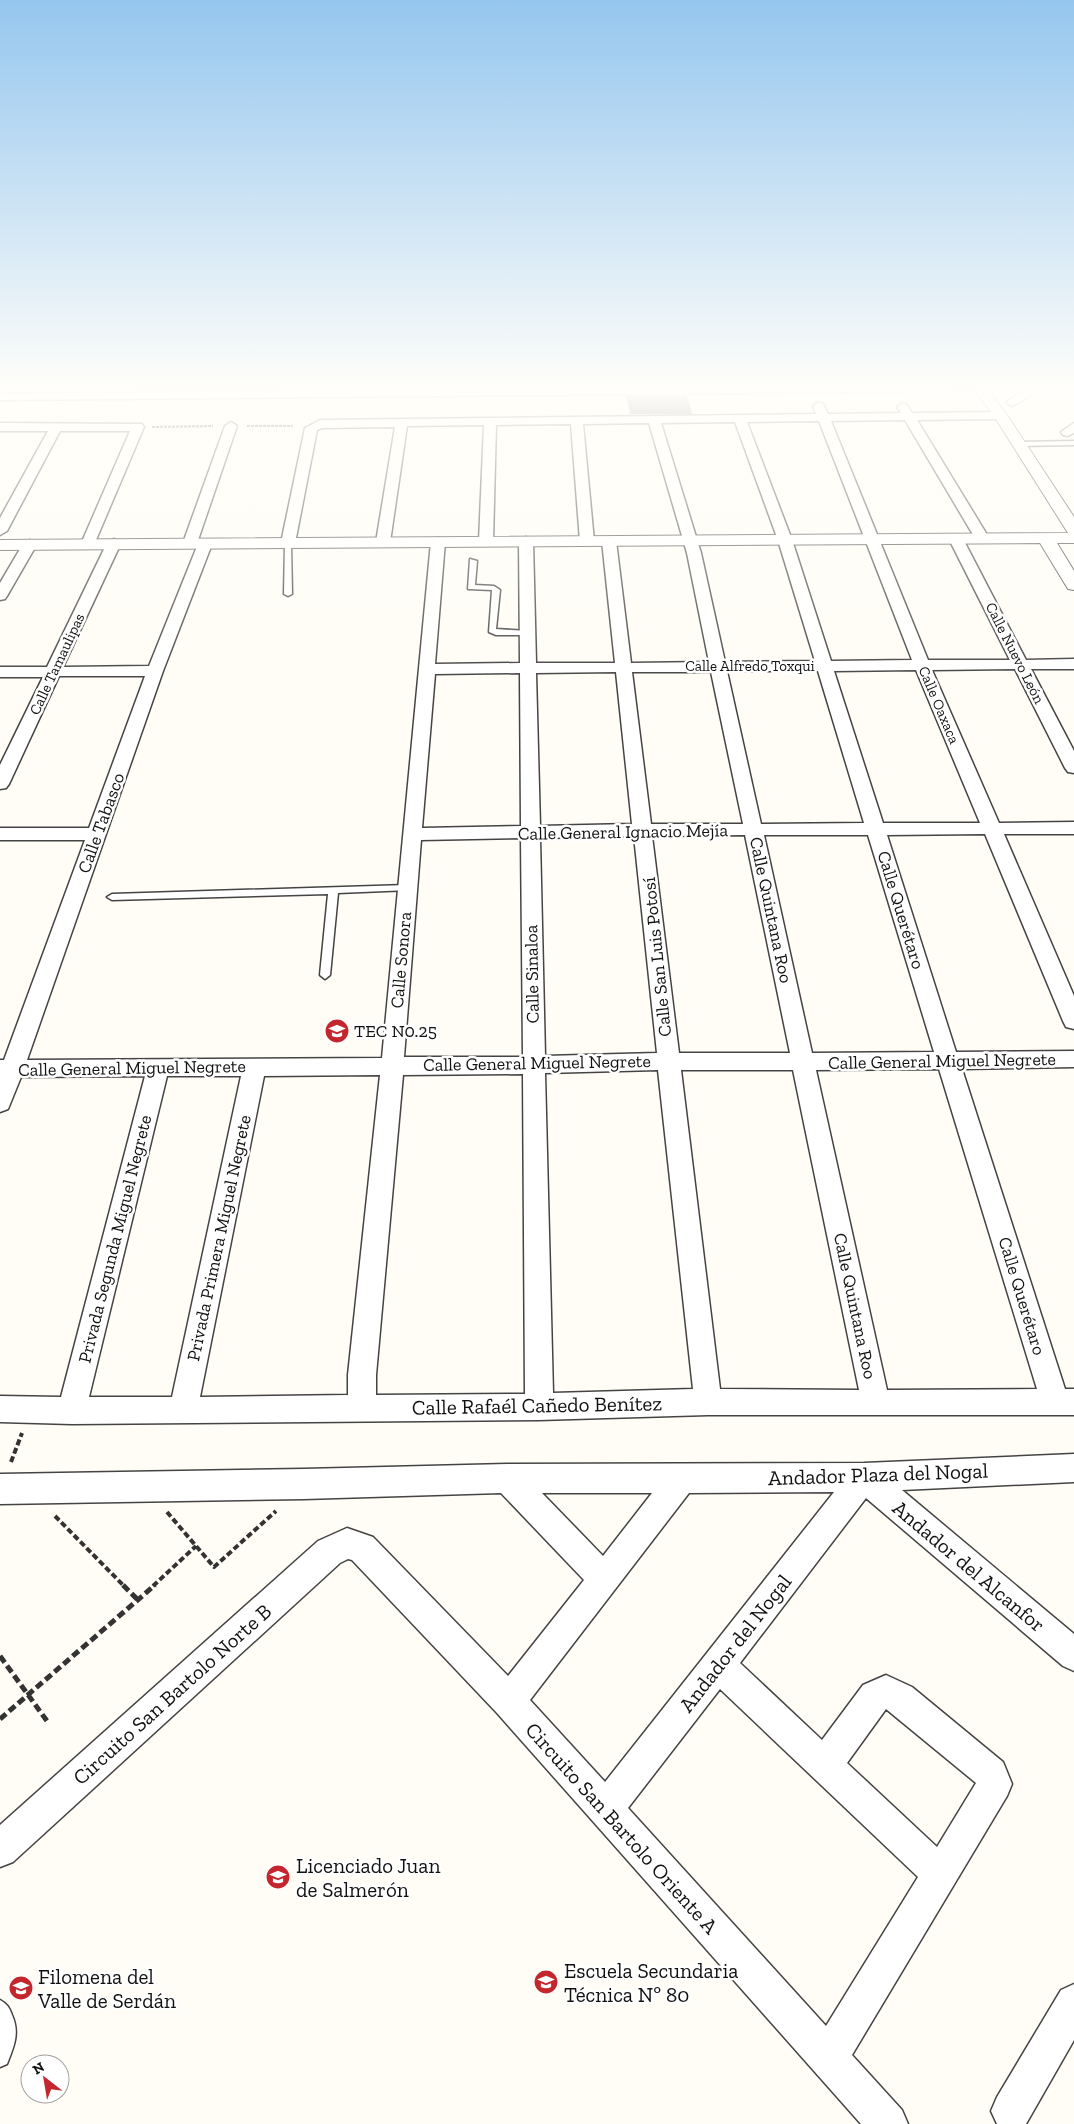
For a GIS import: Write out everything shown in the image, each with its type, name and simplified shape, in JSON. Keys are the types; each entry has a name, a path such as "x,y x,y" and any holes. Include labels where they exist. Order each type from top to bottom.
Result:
{"street":[{"path":"0,530 24,486"},
{"path":"88,544 113,486"},
{"path":"197,544 213,486"},
{"path":"288,543 299,486"},
{"path":"382,542 391,486"},
{"path":"486,542 488,486"},
{"path":"582,486 587,541"},
{"name":"Calle Quintana Roo","path":"674,486 691,541 719,667 876,1403"},
{"name":"Calle Querétaro","path":"765,486 785,540 948,1061 1064,1402"},
{"name":"Calle Oaxaca","path":"852,486 922,665 1074,1022"},
{"path":"951,486 982,538"},
{"path":"1045,486 1074,530"},
{"name":"Calle Nuevo León","path":"956,538 1074,768"},
{"path":"1045,538 1074,585"},
{"path":"0,544 1074,538"},
{"name":"Calle Sinaloa","path":"526,541 538,1407"},
{"name":"Calle Sonora","path":"362,1408 362,1375 392,1066 438,542"},
{"name":"Calle San Luis Potosí","path":"608,542 624,666 708,1402"},
{"name":"Calle Tamaulipas","path":"0,784 114,543"},
{"path":"0,596 30,544"},
{"name":"Calle Tabasco","path":"0,1103 6,1069 97,834 155,671 197,544"},
{"name":"Calle Alfredo Toxqui","path":"426,669 1074,664"},
{"path":"0,672 155,671"},
{"name":"Calle General Ignacio Mejía","path":"412,834 643,830 754,831 1074,828"},
{"path":"0,834 97,834"},
{"name":"Calle General Miguel Negrete","path":"6,1069 392,1066 669,1061 1074,1060"},
{"name":"Privada Primera Miguel Negrete","path":"183,1410 254,1067"},
{"name":"Privada Segunda Miguel Negrete","path":"72,1411 158,1068"},
{"name":"Calle Rafaél Cañedo Benítez","path":"0,1409 72,1411 538,1407 708,1402 1064,1402"},
{"name":"Andador Plaza del Nogal","path":"10,1489 304,1484 507,1478 682,1479 864,1476 1074,1468"},
{"name":"Andador del Alcanfor","path":"864,1476 1074,1655"},
{"name":"Andador del Nogal","path":"606,1809 864,1476"},
{"path":"507,1478 604,1578"},
{"path":"509,1701 682,1479"},
{"name":"Circuito San Bartolo Oriente A","path":"347,1543 362,1548 509,1701 888,2124"},
{"name":"Circuito San Bartolo Norte B","path":"0,1850 329,1552 347,1543"},
{"path":"718,1665 939,1873"},
{"path":"825,1764 875,1697 886,1691 900,1699 991,1774 995,1784 939,1873 828,2059"},
{"path":"1011,2111 1074,2004"}],"lane":[{"path":"288,543 288,594"},
{"path":"473,561 471,587 494,588 496,590 492,630 496,633 528,634"},
{"path":"112,897 407,888"},
{"path":"325,975 334,890"},
{"path":"0,2010 4,2016 9,2036 0,2058"}],"path":[{"path":"30,1410 10,1489 138,1600"},
{"path":"145,1487 214,1567 304,1484"},
{"path":"0,1719 138,1600 196,1546"},
{"path":"0,1656 27,1696 47,1721"}],"place":[{"name":"TEC N0.25","path":"337,1031"},
{"name":"Licenciado Juan de Salmerón","path":"278,1877"},
{"name":"Escuela Secundaria Técnica Nº 80","path":"546,1982"},
{"name":"Filomena del Valle de Serdán","path":"21,1988"}]}
